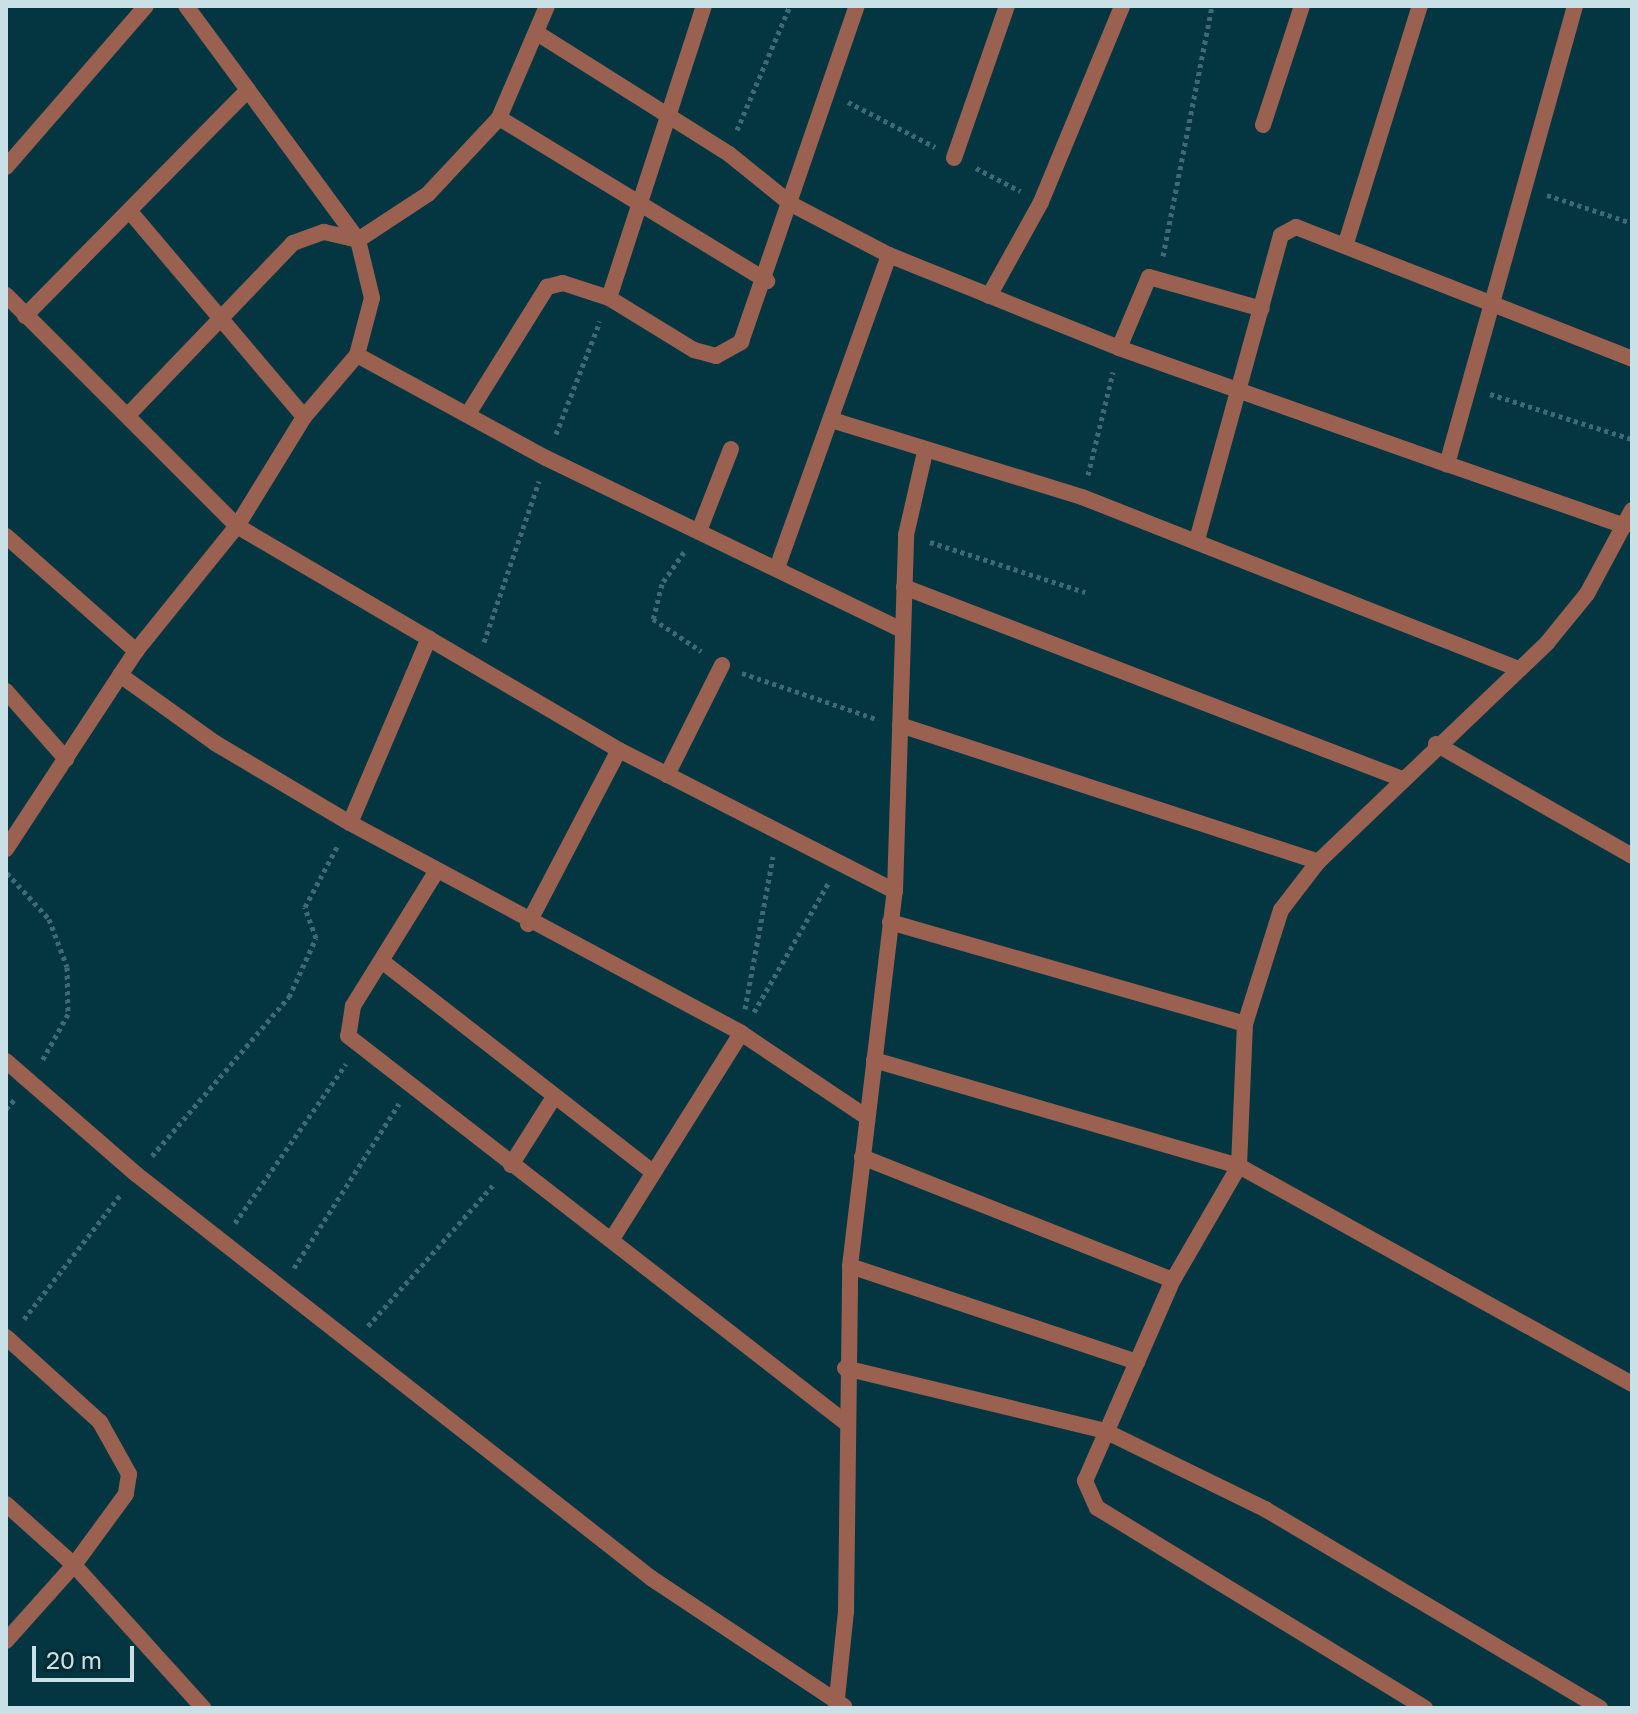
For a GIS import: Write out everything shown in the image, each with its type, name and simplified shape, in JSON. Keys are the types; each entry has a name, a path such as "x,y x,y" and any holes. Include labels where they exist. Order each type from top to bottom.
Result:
{"street":[{"path":"6,167 146,6"},
{"path":"6,849 136,651 237,526 304,417 357,355 372,298 358,240 186,6"},
{"path":"130,413 216,315 293,243 324,232 358,240 428,194 499,118 547,6"},
{"path":"609,298 672,116 704,6"},
{"path":"468,414 547,287 563,283 609,298 716,356 741,342 767,281 857,6"},
{"path":"954,158 1007,6"},
{"path":"989,296 1041,202 1122,6"},
{"path":"1263,125 1302,6"},
{"path":"1346,243 1420,6"},
{"path":"1447,464 1527,188 1575,6"},
{"path":"537,33 729,154 791,204 889,255 1119,348 1238,386 1447,464 1629,518 1587,594 1518,669 1436,744 1318,862 1281,910 1245,1024 1239,1166 1173,1280 1105,1431 1084,1491 1097,1508 1425,1708"},
{"path":"25,316 132,214 248,90"},
{"path":"499,118 767,281"},
{"path":"132,214 304,417"},
{"path":"1197,540 1281,235 1309,228 1491,305 1632,359"},
{"path":"777,568 835,421 889,255"},
{"path":"1119,348 1144,282 1160,276 1262,309"},
{"path":"6,295 130,413 237,526 619,750 895,891"},
{"path":"357,355 546,458 902,630"},
{"path":"835,421 925,452 1082,497 1518,669"},
{"path":"699,531 731,449"},
{"path":"840,1706 845,1368 850,1266 865,1116 895,891 906,535 925,452"},
{"path":"6,536 136,651"},
{"path":"904,587 1402,779"},
{"path":"350,823 429,638"},
{"path":"667,775 722,665"},
{"path":"120,675 215,743 350,823 528,924 741,1033 865,1116"},
{"path":"6,691 66,759"},
{"path":"900,725 1318,862"},
{"path":"1436,744 1632,856"},
{"path":"528,924 619,750"},
{"path":"436,872 347,1020 358,1047 612,1239 845,1422"},
{"path":"890,922 1245,1024"},
{"path":"383,962 654,1173"},
{"path":"612,1239 741,1033"},
{"path":"874,1060 1239,1166 1632,1384"},
{"path":"6,1061 136,1174 283,1285 651,1578 840,1706"},
{"path":"511,1165 554,1097"},
{"path":"862,1157 1173,1280"},
{"path":"850,1266 1137,1362"},
{"path":"6,1641 74,1565 126,1494 129,1474 100,1422 7,1338"},
{"path":"845,1368 1105,1431 1265,1509 1600,1708"},
{"path":"6,1504 74,1565 203,1708"}],"path":[{"path":"729,154 790,6"},
{"path":"1160,276 1212,6"},
{"path":"829,92 1041,202"},
{"path":"1527,188 1632,223"},
{"path":"476,666 546,458 609,298"},
{"path":"1082,497 1119,348"},
{"path":"1470,387 1632,439"},
{"path":"699,531 662,584 653,619 722,665 809,702 900,725"},
{"path":"906,535 1085,592"},
{"path":"7,1338 136,1174 289,997 316,938 305,907 350,823"},
{"path":"741,1033 778,830"},
{"path":"741,1033 837,864"},
{"path":"6,872 49,919 67,967 68,1014 30,1082"},
{"path":"223,1240 358,1047"},
{"path":"283,1285 410,1087"},
{"path":"354,1342 511,1165"}]}
